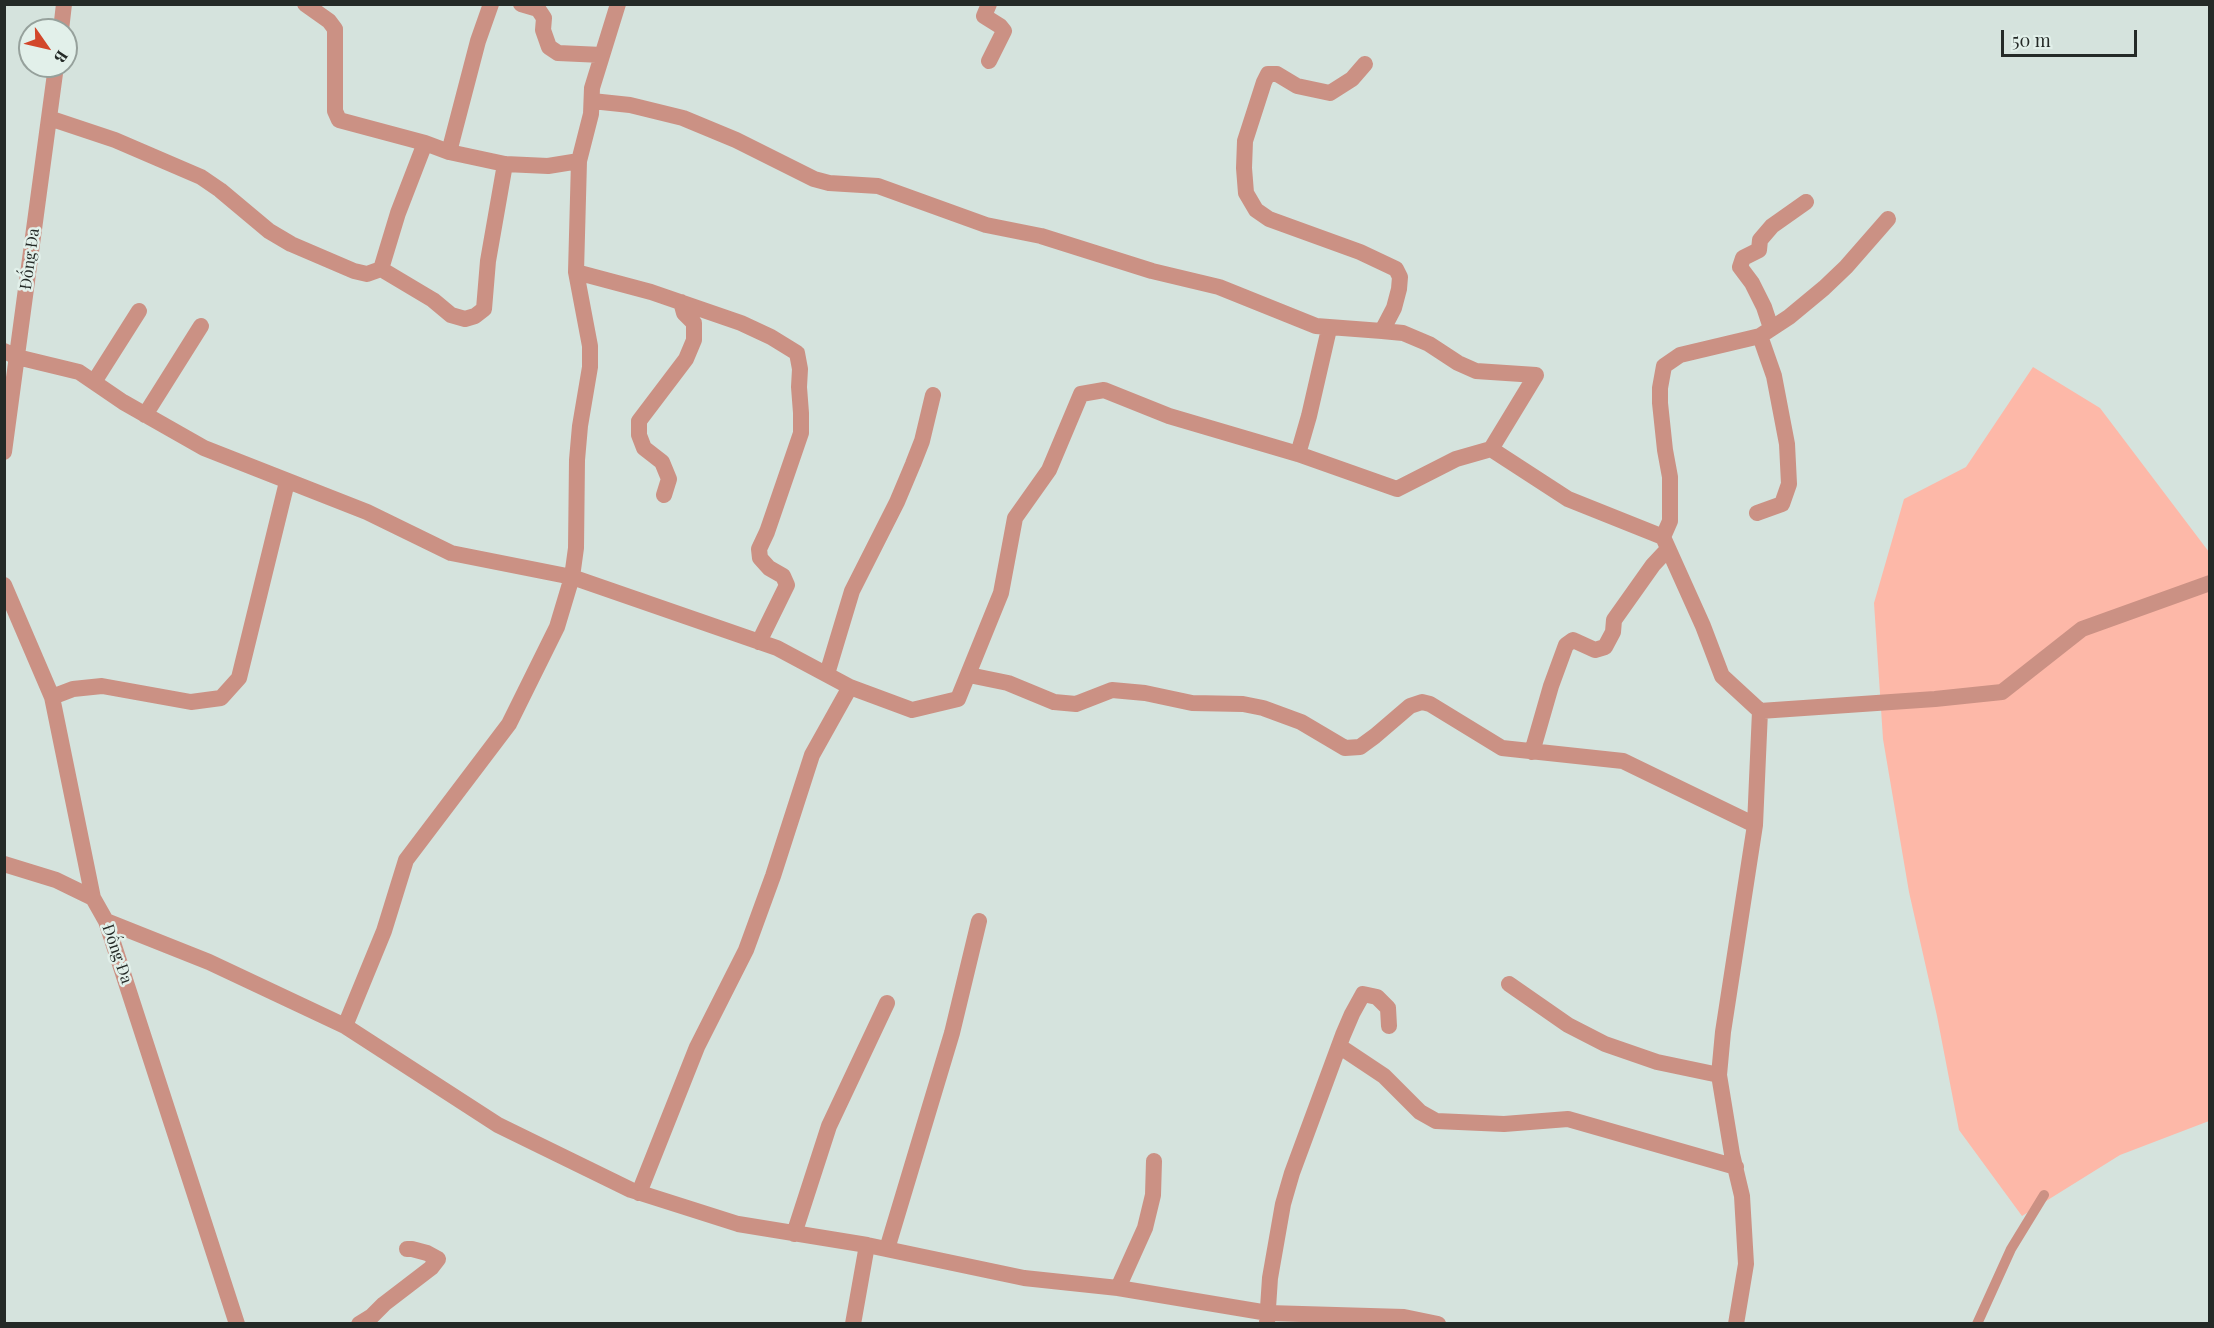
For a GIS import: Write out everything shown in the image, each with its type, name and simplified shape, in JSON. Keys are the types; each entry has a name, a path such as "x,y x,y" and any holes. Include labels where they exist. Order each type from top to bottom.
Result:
{"street":[{"path":"305,4 335,28 337,118 449,152 505,164 548,166 579,161"},
{"path":"449,152 478,40 491,4"},
{"path":"521,4 538,9 544,18 543,30 549,47 558,53 602,55"},
{"path":"345,1026 384,931 406,860 509,724 557,627 572,578 576,548 577,460 590,367 590,346 576,272 579,161 588,130 592,87 618,4"},
{"path":"989,4 984,16 1004,31 989,61"},
{"path":"1365,64 1352,80 1330,93 1297,86 1277,74 1268,74 1263,82 1245,141 1245,185 1246,194 1256,210 1269,219 1359,252 1396,269 1400,277 1400,289 1394,308 1382,331"},
{"name":"Đống Đa","path":"4,452 11,354 54,78"},
{"path":"11,354 79,372 145,415 204,448 367,512 451,553 572,578 777,648 850,687 912,710 958,699 1001,593 1015,518 1049,470 1081,394 1104,390 1168,416 1298,454 1398,489 1456,459 1491,449 1536,375 1476,371 1458,363 1429,344 1403,333 1329,329 1316,326 1219,287 1152,271 1041,236 986,225 878,186 829,183 814,179 736,140 683,118 638,106 592,101"},
{"path":"49,118 115,140 201,177 269,231 291,244 354,271 367,274 381,269"},
{"path":"381,269 398,213 425,143"},
{"path":"381,269 433,300 451,315 465,319 476,316 484,309 489,250 505,164"},
{"path":"1757,513 1782,504 1789,484 1787,444 1766,332 1764,308 1752,283 1740,267 1743,258 1759,250 1760,240 1772,226 1806,202"},
{"path":"1532,752 1551,686 1566,645 1573,640 1595,650 1605,647 1613,632 1614,620 1666,543 1670,521 1670,477 1660,403 1664,366 1680,355 1766,332 1789,317 1846,267 1888,219"},
{"path":"576,272 681,302 741,323 771,337 797,353 800,369 801,433 759,549 760,558 769,568 783,576 787,585 759,642"},
{"path":"664,495 669,479 662,462 644,448 639,435 639,421 686,359 693,340 694,323 684,314 681,302"},
{"path":"94,382 139,311"},
{"path":"145,415 201,326"},
{"path":"1298,454 1329,329"},
{"path":"826,674 852,591 897,502 922,441 933,395"},
{"path":"1491,449 1568,499 1666,543 1703,626 1722,676 1760,711 2002,692 2082,629 2210,583"},
{"path":"52,697 73,689 102,686 191,702 221,698 239,678 287,482"},
{"name":"Đống Đa","path":"4,585 52,697 93,898 106,921 237,1323"},
{"path":"969,675 1008,682 1054,702 1076,704 1112,690 1145,693 1192,702 1243,704 1263,708 1301,722 1345,748 1360,747 1410,706 1422,702 1439,709 1502,748 1623,761 1755,825"},
{"path":"639,1193 697,1047 746,950 773,876 812,754 850,687"},
{"path":"1736,1323 1746,1264 1742,1196 1719,1075 1723,1032 1755,825 1760,711"},
{"path":"4,864 56,880 93,898"},
{"path":"106,921 209,962 345,1026 498,1125 639,1193 738,1224 867,1245 1024,1278 1118,1288 1268,1318 1404,1317 1438,1323"},
{"path":"887,1249 952,1033 979,921"},
{"path":"1509,984 1568,1025 1605,1044 1657,1062 1719,1075"},
{"path":"1268,1318 1270,1278 1283,1204 1292,1173 1352,1014 1363,994 1377,997 1388,1008 1389,1026"},
{"path":"794,1233 829,1126 887,1003"},
{"path":"1338,1050 1345,1050 1384,1076 1420,1112 1436,1121 1479,1121 1504,1124 1568,1119 1736,1167"},
{"path":"1118,1288 1145,1228 1153,1195 1154,1161"},
{"path":"853,1323 867,1245"},
{"path":"359,1323 372,1316 431,1268 438,1259 427,1253 412,1249 406,1250"}],"lane":[{"path":"1977,1323 2011,1249 2044,1195"}],"shaded area":[{"path":"2033,367 2100,408 2209,552 2209,1121 2120,1155 2022,1216 1959,1130 1937,1016 1909,892 1883,739 1874,603 1904,499 1966,467"}]}
